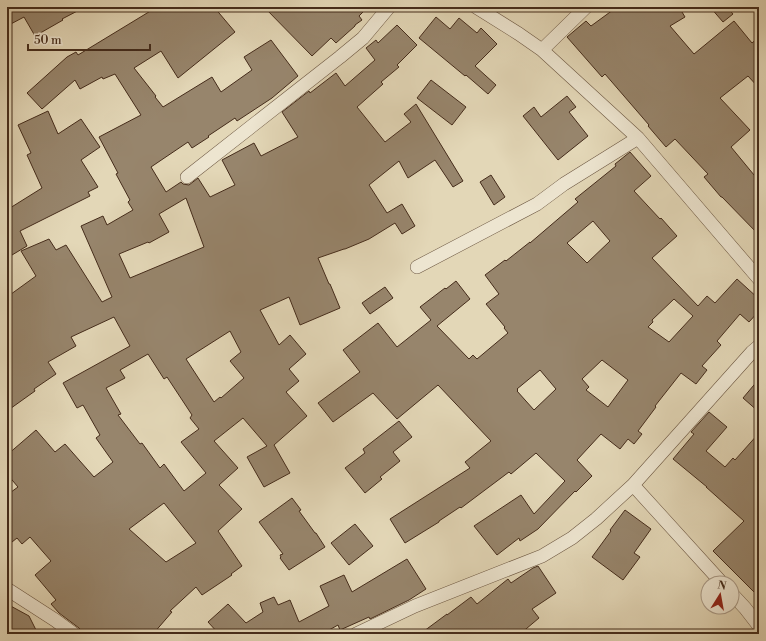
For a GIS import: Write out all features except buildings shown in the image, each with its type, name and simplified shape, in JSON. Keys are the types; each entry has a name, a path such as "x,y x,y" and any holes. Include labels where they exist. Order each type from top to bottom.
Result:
{"street":[{"path":"187,177 340,58 363,38 389,7"},
{"path":"476,7 542,50 638,138 759,279"},
{"path":"542,50 586,7"},
{"path":"417,267 537,204 564,184 638,138"},
{"path":"356,634 415,606 542,556 572,538 590,524 633,485 759,346"},
{"path":"633,485 715,575"},
{"path":"7,589 74,634"},
{"path":"740,603 759,626"}]}
